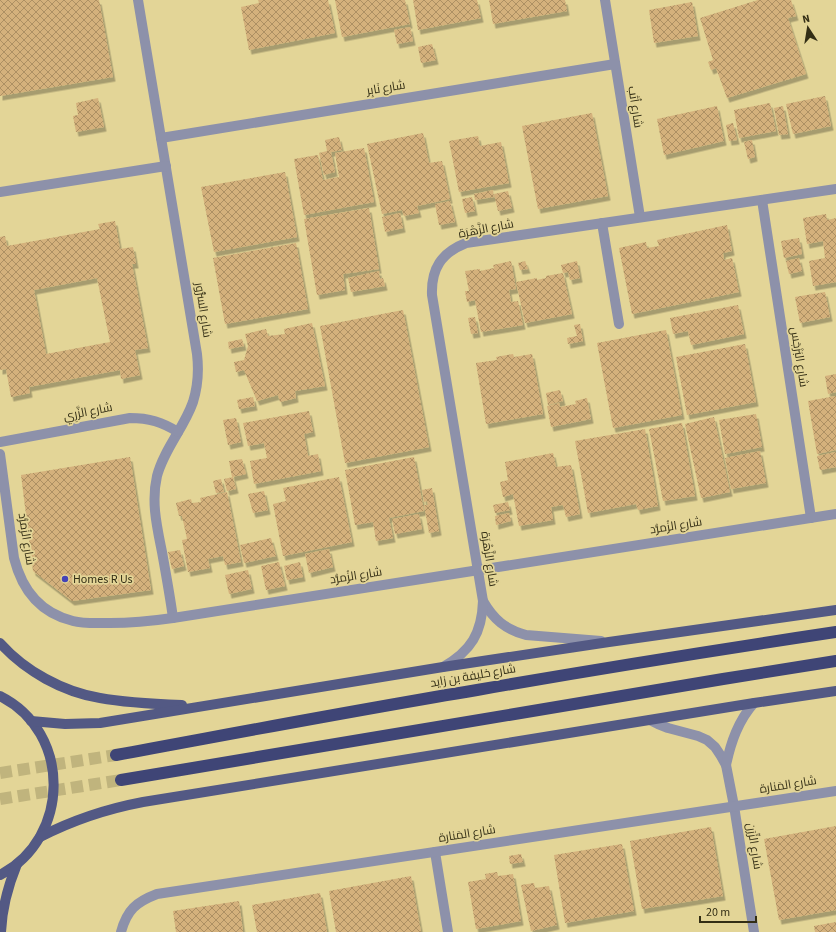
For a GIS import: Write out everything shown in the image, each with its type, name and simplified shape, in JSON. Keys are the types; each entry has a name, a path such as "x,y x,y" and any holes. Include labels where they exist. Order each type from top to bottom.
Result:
{"highway":[{"name":"شارع خليفة بن زايد","path":"116,755 476,690 665,658 836,632"},
{"path":"121,780 836,661"}],"main road":[{"path":"31,721 66,724 100,723 443,667 836,610"},
{"path":"0,643 20,661 37,673 56,684 77,692 120,702 200,707"},
{"path":"40,838 59,827 79,819 122,806 143,802 836,691"},
{"path":"0,696 19,708 31,721 41,736 53,769 54,787 52,804 40,838 29,852 16,864 0,875"},
{"path":"1,932 6,896 16,864"}],"street":[{"name":"شارع السُّرُور","path":"138,0 197,354 198,368 198,382 192,404 162,463 157,477 155,491 155,516 173,618"},
{"name":"شارع أثب","path":"605,0 640,218"},
{"name":"شارع نَابِر","path":"161,138 615,64"},
{"path":"0,192 166,166"},
{"name":"شارع الزَّهْرَة","path":"443,667 462,654 473,640 483,613 483,601 432,295 433,276 442,259 449,252 466,243 836,189"},
{"name":"شارع البَرْجَس","path":"762,200 810,518"},
{"path":"602,223 619,324"},
{"name":"شارع الزَّرِي","path":"0,442 130,418 143,418 155,421 178,432"},
{"name":"شارع الزُمرُّد","path":"0,454 14,558 22,583 39,604 61,618 74,622 124,623 173,618 836,514"},
{"name":"شارع الزَّهْرَة","path":"483,601 496,619 515,632 526,635 609,642"},
{"name":"شارع الزِّرَن","path":"726,765 733,737 746,712 754,703"},
{"name":"شارع الزِّرَن","path":"650,720 668,728 707,740 715,747 726,765 754,932"},
{"name":"شارع المَنارة","path":"121,932 125,919 133,908 144,899 157,894 836,791"},
{"path":"435,852 448,932"}],"building":[{"path":"0,0 99,0 113,77 0,96"},
{"path":"258,0 328,0 335,33 249,50 241,7 259,3"},
{"path":"335,0 405,0 410,24 342,37"},
{"path":"413,0 477,0 481,18 418,30"},
{"path":"489,0 565,0 567,11 493,24"},
{"path":"758,0 791,0 796,16 788,18 806,74 727,98 716,68 711,70 708,62 713,60 700,18"},
{"path":"692,2 698,36 654,43 649,10"},
{"path":"410,27 413,41 397,44 394,30"},
{"path":"432,44 436,60 421,63 418,47"},
{"path":"825,96 831,126 793,134 786,104"},
{"path":"98,98 104,127 76,132 73,116 78,115 76,103"},
{"path":"770,103 776,131 739,138 734,110"},
{"path":"717,106 724,141 664,155 657,119"},
{"path":"783,106 788,134 779,135 774,108"},
{"path":"592,113 608,196 538,209 522,126"},
{"path":"733,123 737,140 729,141 726,125"},
{"path":"423,133 429,163 442,161 450,199 417,206 419,213 404,216 402,210 382,214 367,144"},
{"path":"478,136 480,146 501,142 509,183 459,192 449,141"},
{"path":"339,137 342,150 331,152 335,172 324,175 319,153 327,151 325,140"},
{"path":"752,140 755,157 748,159 744,142"},
{"path":"364,148 374,202 304,215 294,159 318,155 323,180 339,177 335,153"},
{"path":"285,172 297,237 214,252 201,187"},
{"path":"493,190 494,197 475,200 474,194"},
{"path":"508,191 512,208 498,211 494,194"},
{"path":"472,197 475,211 465,213 462,199"},
{"path":"450,201 455,222 439,225 435,204"},
{"path":"369,208 379,269 343,274 345,290 317,295 304,219"},
{"path":"400,213 403,228 385,232 382,217"},
{"path":"826,214 827,220 836,218 836,282 813,286 809,261 825,258 823,241 807,244 803,218"},
{"path":"115,221 120,249 133,247 136,264 132,264 148,348 135,350 140,375 121,379 120,370 29,387 30,393 11,397 6,369 0,370 0,237 5,236 7,246 100,229 98,224","holes":["97,278 110,342 46,354 34,290"]},
{"path":"727,225 732,251 723,253 724,260 732,258 739,292 632,314 619,248 646,242 647,248 659,246 657,240"},
{"path":"799,238 802,254 784,258 781,241"},
{"path":"296,243 308,309 225,324 213,258"},
{"path":"799,258 802,271 789,274 786,261"},
{"path":"511,261 516,289 509,290 511,302 518,301 523,325 481,332 475,300 467,302 465,291 469,291 465,271 480,269 480,271 494,268 493,265"},
{"path":"525,261 528,269 520,270 518,263"},
{"path":"577,261 580,278 570,280 568,272 563,273 561,265"},
{"path":"379,271 380,279 383,278 385,286 351,292 348,278"},
{"path":"563,273 572,314 525,323 516,282 537,278 537,280 546,278 546,276"},
{"path":"825,292 830,317 800,323 795,297"},
{"path":"738,305 744,334 691,345 688,331 673,334 670,318"},
{"path":"403,310 429,447 345,463 320,326"},
{"path":"475,317 478,333 471,334 468,318"},
{"path":"312,323 325,386 295,391 296,398 280,402 278,395 257,401 244,370 236,372 234,362 244,360 248,346 245,334 266,329 268,336 285,334 284,329"},
{"path":"580,324 583,341 568,344 567,338 577,336 574,325"},
{"path":"666,330 682,415 613,428 597,343"},
{"path":"242,339 244,346 229,349 228,342"},
{"path":"745,344 756,402 687,415 676,357"},
{"path":"513,354 514,357 532,354 543,414 486,424 476,363 497,360 496,357"},
{"path":"836,374 836,392 828,394 825,376"},
{"path":"560,390 563,401 548,405 546,393"},
{"path":"836,396 836,450 817,454 808,401"},
{"path":"253,397 255,406 239,409 237,400"},
{"path":"587,398 591,419 551,427 547,406 559,403 560,407 576,404 575,401"},
{"path":"309,411 313,432 304,434 308,456 318,454 321,471 254,484 250,461 267,458 264,443 248,446 243,423"},
{"path":"756,414 762,447 725,454 719,420"},
{"path":"714,417 730,492 701,498 685,424"},
{"path":"236,418 241,442 228,445 223,420"},
{"path":"682,423 695,496 663,501 649,429"},
{"path":"645,429 658,506 638,510 636,504 588,513 575,441"},
{"path":"760,451 766,483 731,489 725,458"},
{"path":"836,452 836,467 820,470 817,456"},
{"path":"553,453 556,467 571,465 580,514 566,517 563,505 551,507 553,520 519,526 513,494 503,497 500,482 508,480 505,462"},
{"path":"130,457 151,590 72,601 33,571 21,475"},
{"path":"414,457 424,511 389,518 393,538 376,541 373,522 355,525 345,470"},
{"path":"242,459 246,474 232,477 229,461"},
{"path":"233,477 236,489 227,491 224,479"},
{"path":"339,477 352,542 283,556 273,504 286,501 283,488"},
{"path":"221,479 224,492 216,493 213,481"},
{"path":"432,488 439,531 429,533 424,505 428,505 427,501 424,502 422,490"},
{"path":"264,491 268,510 253,513 248,494"},
{"path":"227,492 241,562 225,565 223,556 208,559 210,568 188,572 182,540 187,539 182,516 179,516 176,503 191,499 192,503 201,502 200,498"},
{"path":"508,502 510,510 495,513 493,505"},
{"path":"509,513 511,521 496,525 495,516"},
{"path":"419,514 422,529 395,534 392,519"},
{"path":"271,538 276,556 244,563 240,545"},
{"path":"329,549 333,567 309,573 305,554"},
{"path":"180,550 184,566 172,569 168,552"},
{"path":"279,562 285,586 266,590 261,566"},
{"path":"300,562 303,577 287,580 284,566"},
{"path":"248,570 252,589 229,594 225,575"},
{"path":"836,826 836,910 779,920 764,839"},
{"path":"711,827 723,896 642,909 630,841"},
{"path":"622,844 634,911 565,923 554,855"},
{"path":"521,854 523,862 510,864 509,856"},
{"path":"497,872 498,876 513,874 521,921 476,929 468,882 486,879 485,874"},
{"path":"411,876 421,932 336,932 329,891"},
{"path":"534,883 535,888 549,886 557,925 531,931 521,885"},
{"path":"320,893 327,932 257,932 252,905"},
{"path":"239,901 243,932 176,932 173,911"},
{"path":"836,922 836,932 815,932 814,926"}],"tunnel":[{"path":"0,773 116,755"},
{"path":"0,799 121,780"}],"place":[{"name":"Homes R Us","path":"65,579"}]}
